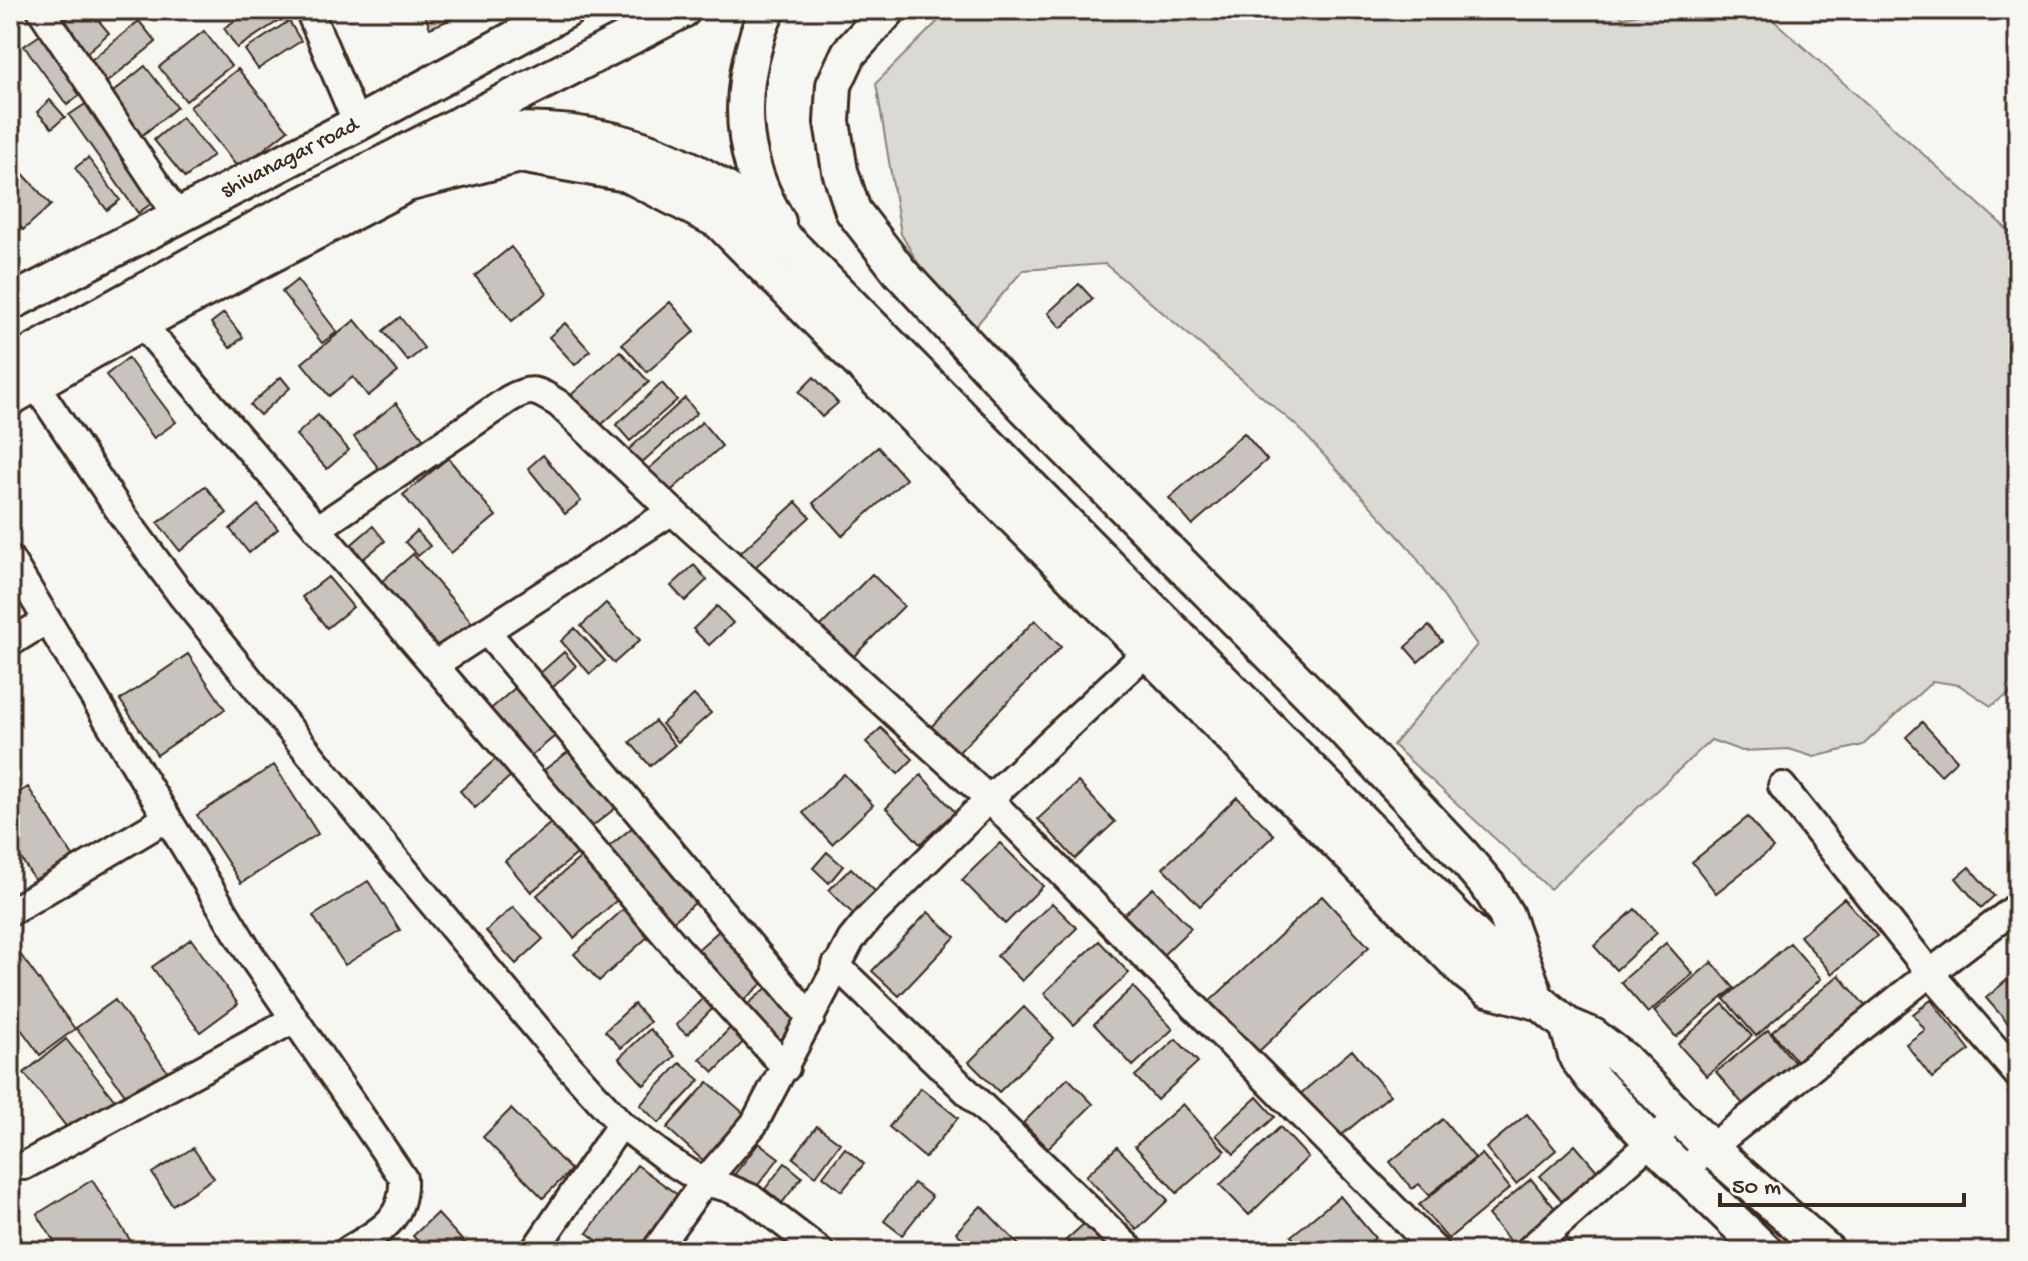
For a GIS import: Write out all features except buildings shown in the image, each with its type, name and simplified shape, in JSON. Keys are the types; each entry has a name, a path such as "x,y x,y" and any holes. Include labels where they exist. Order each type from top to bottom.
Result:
{"street":[{"path":"41,10 178,217"},
{"path":"309,10 357,124"},
{"name":"shivanagar road","path":"10,303 357,124 567,10"},
{"path":"18,382 267,223 683,10"},
{"path":"768,10 762,19 745,77 745,136 760,194 791,245"},
{"path":"888,10 849,53 834,85 832,122 840,171 853,211 900,272 1023,405 1323,707 1471,866 1489,887 1506,915 1539,1000"},
{"path":"405,152 473,134 543,129 613,139 679,162 739,198 791,245 1539,1000 1567,1025 1593,1036 1623,1059 1710,1148 1827,1251"},
{"path":"18,382 141,323 407,184 520,155 627,174 719,221 1467,973 1488,989 1539,1000"},
{"path":"141,323 676,947 786,1068"},
{"path":"18,382 182,596 387,849 565,1062 621,1124 704,1182 751,1198 820,1251"},
{"path":"317,529 526,389 541,392 559,404 989,799 1436,1251"},
{"path":"434,665 672,511"},
{"path":"10,559 248,951 403,1178 404,1197 387,1225 347,1251"},
{"path":"10,643 47,620"},
{"path":"486,631 811,1018"},
{"path":"655,1251 704,1182 754,1124 786,1068 836,965 869,918 989,799 1147,652"},
{"path":"1782,786 1930,973 2018,1075"},
{"path":"10,912 167,818"},
{"path":"1682,1171 2018,906"},
{"path":"836,965 1132,1251"},
{"path":"24,1166 294,1019"},
{"path":"1567,1025 1577,1058 1593,1079 1652,1142 1765,1251"},
{"path":"1528,1251 1679,1117"},
{"path":"534,1251 621,1124"}],"shaded area":[{"path":"949,10 1423,10 1494,19 1521,10 1614,10 1623,18 1655,10 1762,10 2018,239 2018,688 1991,706 1959,685 1933,681 1863,745 1814,757 1789,749 1742,751 1711,740 1550,889 1393,745 1477,645 1411,550 1298,427 1105,264 1023,270 963,341 901,234 876,83"}]}
